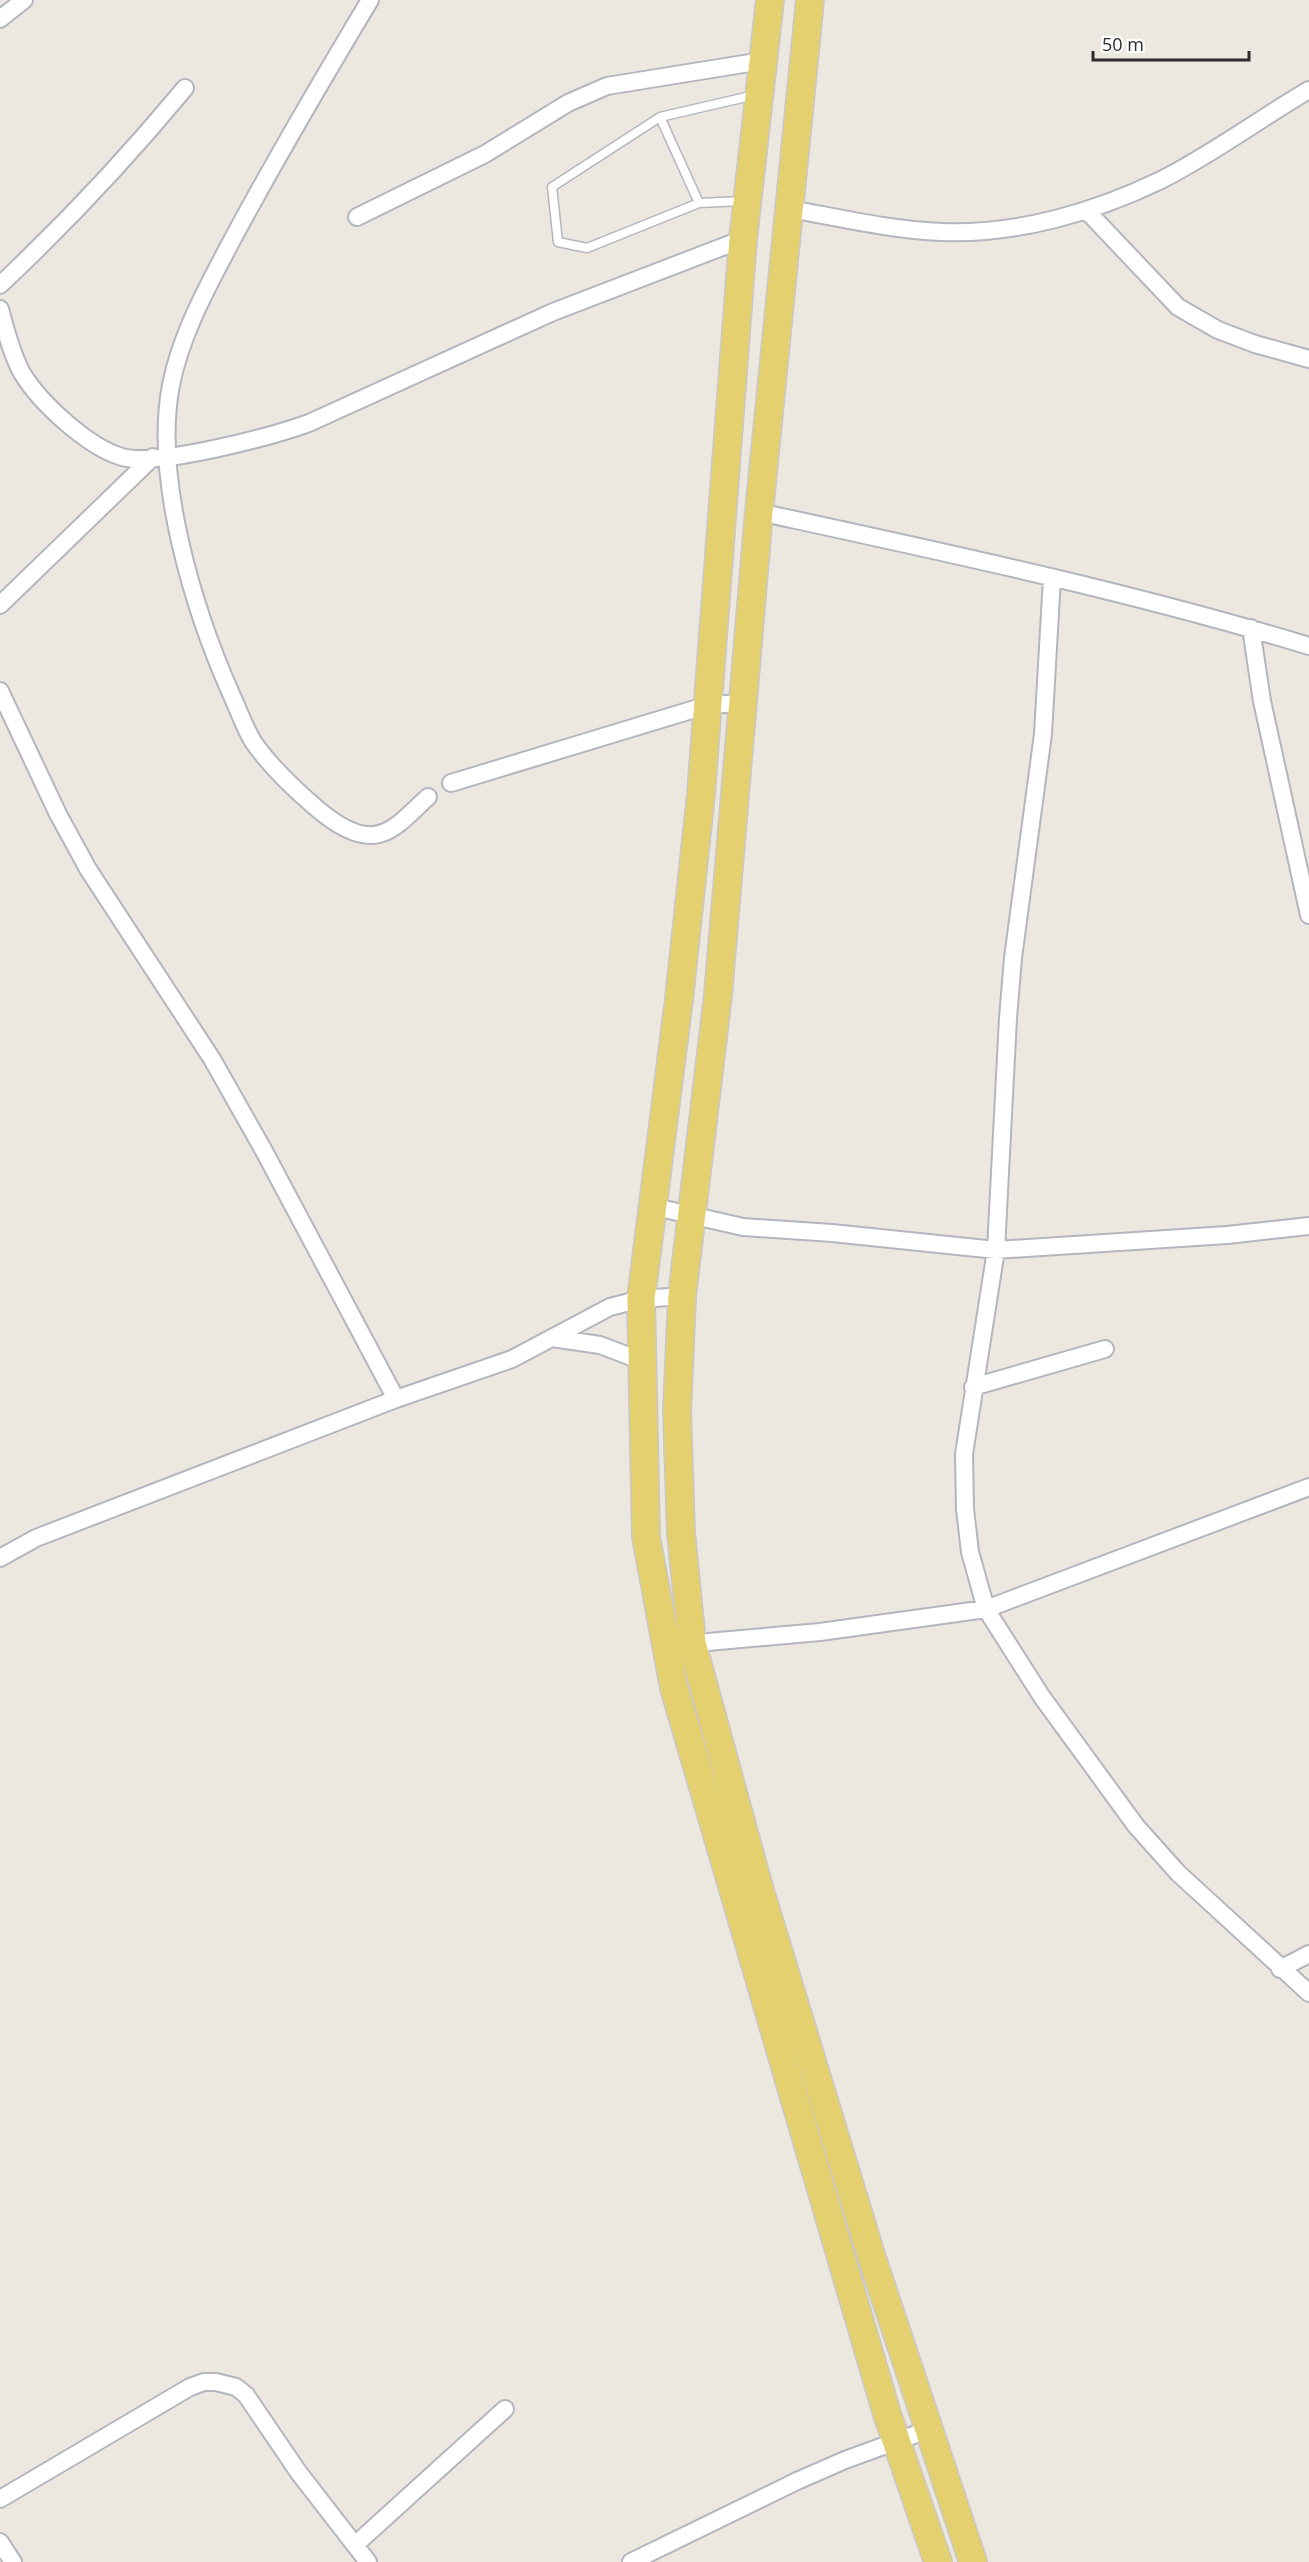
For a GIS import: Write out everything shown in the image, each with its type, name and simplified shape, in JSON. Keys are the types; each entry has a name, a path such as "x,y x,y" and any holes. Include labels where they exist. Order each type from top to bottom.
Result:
{"main road":[{"path":"770,0 743,239 708,705 680,999 651,1206 641,1299 646,1537 674,1688 770,2024 897,2442 938,2562"},
{"path":"810,0 759,512 718,995 690,1213 682,1296 676,1412 683,1565 692,1643 787,1984 886,2302 973,2562"}],"street":[{"path":"0,19 24,0"},
{"path":"370,0 276,158 189,328 171,384 160,456 184,555 217,663 252,740 272,766 324,814 355,832 368,835 380,834 394,826 428,797"},
{"path":"357,217 485,154 586,93 607,86 762,62"},
{"path":"0,285 112,174 185,88"},
{"path":"790,209 880,226 943,232 1001,230 1087,211 1161,180 1309,90"},
{"path":"1087,211 1178,307 1218,330 1255,344 1309,358"},
{"path":"0,309 10,346 22,373 60,416 89,440 123,457 160,456 271,437 309,423 553,312 743,239"},
{"path":"0,605 160,456"},
{"path":"759,512 1052,578 1251,628 1309,645"},
{"path":"1052,578 1043,735 1013,958 996,1250 964,1454 965,1509 970,1552 986,1609 1042,1697 1136,1826 1178,1874 1309,1993"},
{"path":"1251,628 1262,701 1309,915"},
{"path":"0,691 58,814 88,869 212,1059 264,1151 396,1398"},
{"path":"451,783 708,705 744,702"},
{"path":"651,1206 690,1213 743,1227 832,1233 996,1250 1227,1235 1309,1227"},
{"path":"0,1558 36,1538 396,1398 512,1359 610,1307 641,1299 682,1296"},
{"path":"552,1338 600,1345 642,1361"},
{"path":"973,1388 1106,1349"},
{"path":"666,1645 820,1632 986,1609 1309,1487"},
{"path":"1280,1969 1309,1954"},
{"path":"0,2499 168,2398 204,2382 216,2382 236,2387 246,2395 299,2473 368,2562"},
{"path":"355,2545 505,2409"},
{"path":"631,2562 797,2481 845,2460 930,2429"},
{"path":"0,2542 13,2562"}],"lane":[{"path":"749,201 699,203 587,248 558,242 552,187 660,117 761,94"},
{"path":"660,117 699,203"}]}
